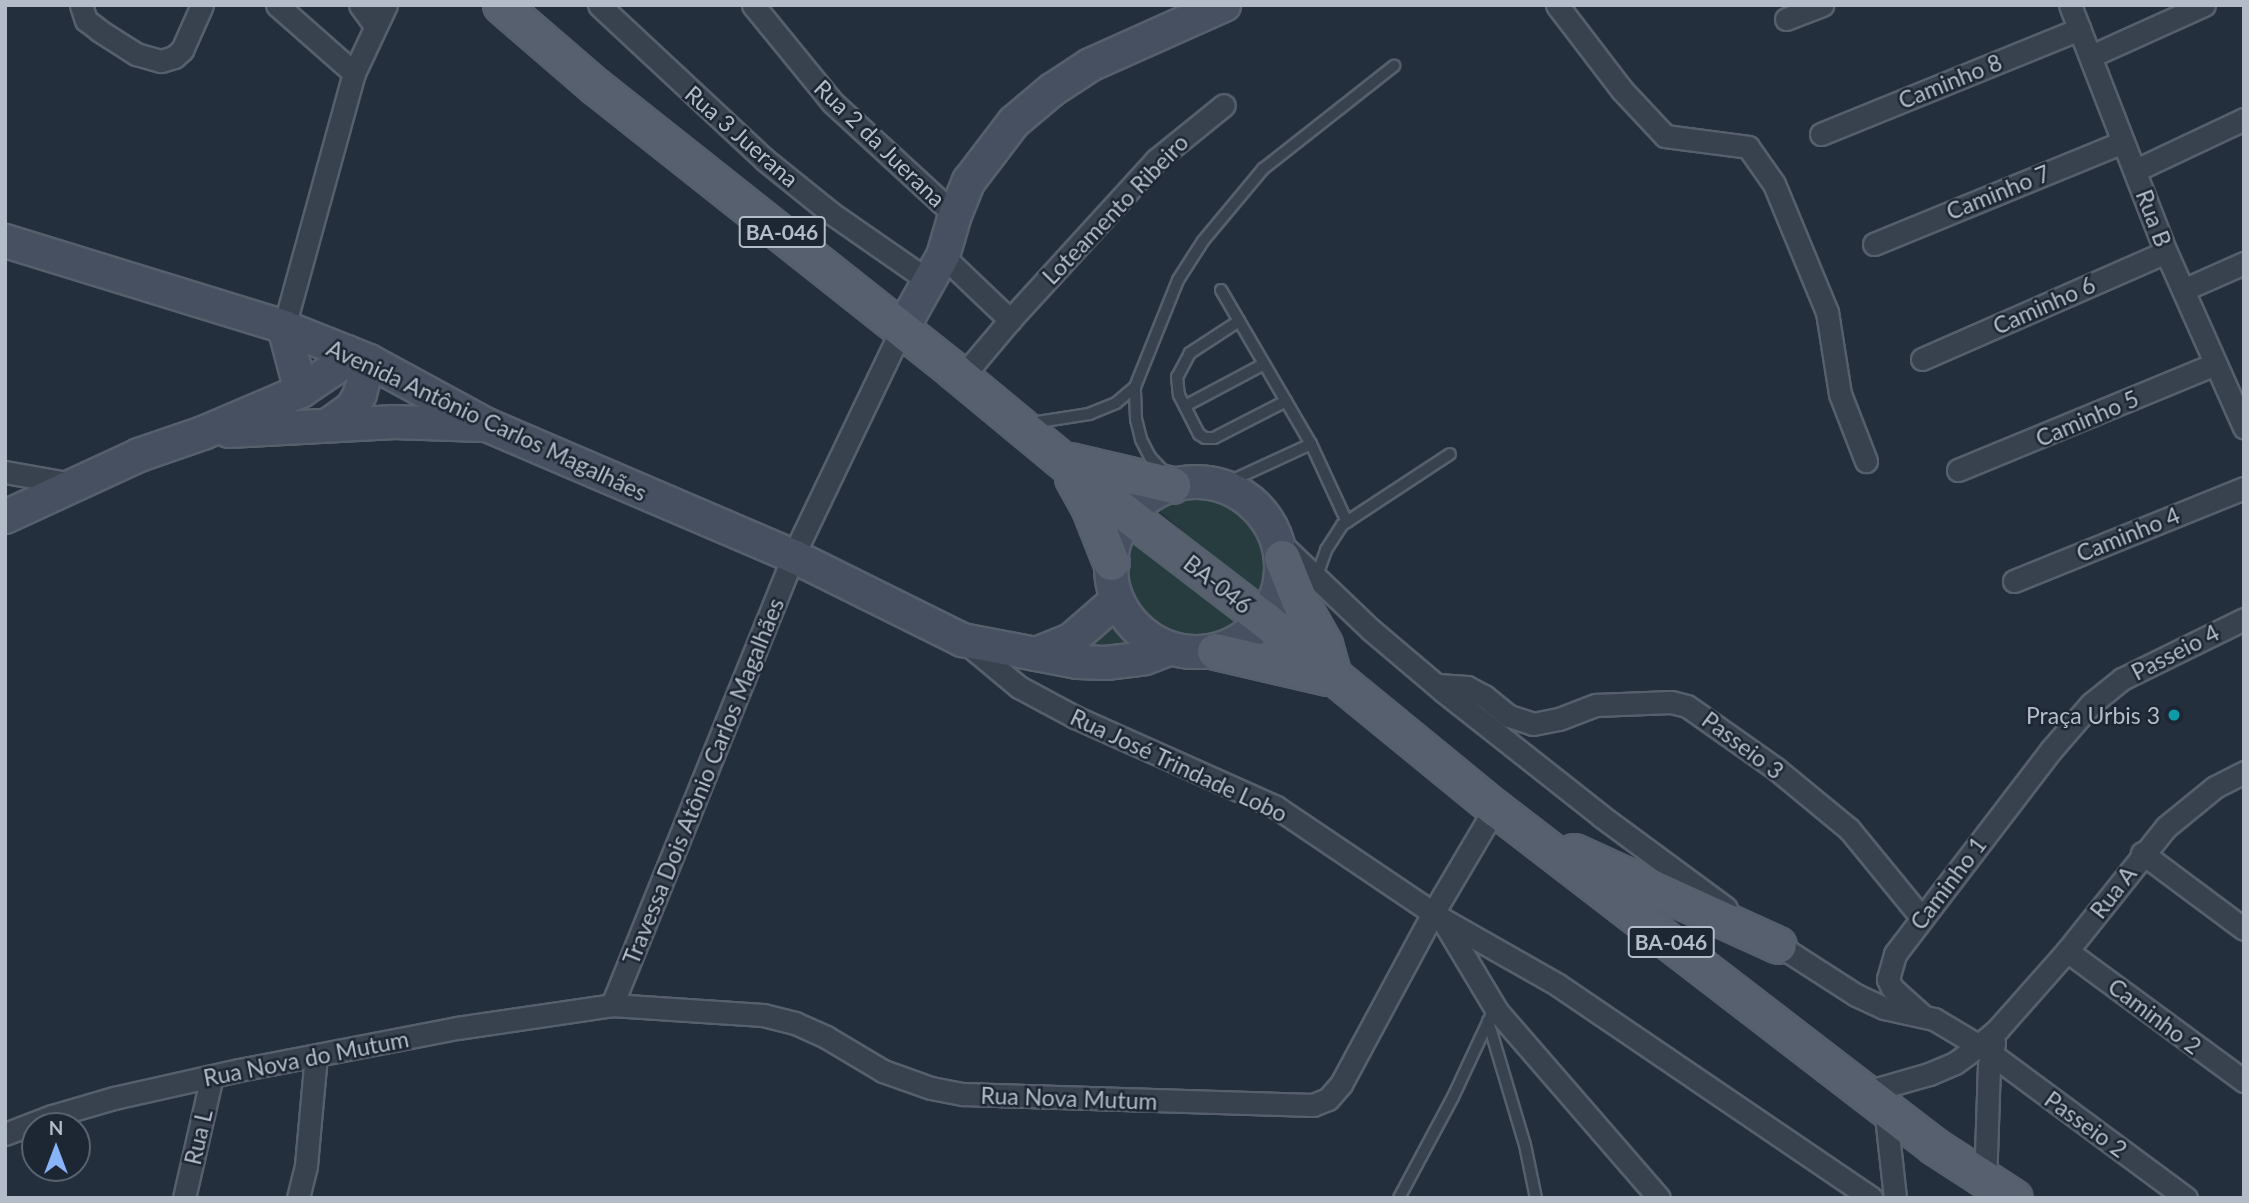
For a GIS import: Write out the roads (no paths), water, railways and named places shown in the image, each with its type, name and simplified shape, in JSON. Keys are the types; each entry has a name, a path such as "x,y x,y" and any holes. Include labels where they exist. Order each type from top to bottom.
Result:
{"main road":[{"name":"BA-046","path":"501,5 595,86 962,377 1128,515 1265,620 1495,808 1995,1191"},
{"path":"902,329 936,269 955,215 986,155 1014,122 1052,90 1090,65 1224,5"},
{"name":"Avenida Antônio Carlos Magalhães","path":"5,241 284,327 358,356 487,425 793,556 962,640 1078,662 1126,663 1168,649"},
{"path":"284,327 301,391"},
{"path":"5,517 139,455 203,433 301,391 358,356 360,394 353,407 330,424"},
{"path":"203,433 330,424 487,425"},
{"path":"1062,460 1176,485"},
{"path":"1062,460 1090,509 1111,562 1116,600 1129,621 1146,638 1168,649 1191,653 1215,651 1242,640 1265,620 1279,590 1280,550"},
{"path":"1111,562 1114,542 1128,515 1147,497 1176,485 1197,481 1222,485 1244,496 1263,513 1299,600 1324,644 1334,679 1215,651"},
{"path":"1036,654 1071,640 1086,630 1116,600"},
{"path":"1523,830 1778,945"}],"street":[{"path":"81,5 86,20 100,31 136,54 161,61 174,57 182,50 202,5"},
{"path":"277,5 354,74"},
{"path":"284,327 354,74 380,14 360,5"},
{"name":"Rua 3 Juerana","path":"598,5 764,159 831,213 936,269 1010,320"},
{"name":"Rua 2 da Juerana","path":"753,5 832,102 955,215"},
{"path":"1557,5 1622,90 1665,136 1748,147 1774,184 1827,312 1840,394 1866,461"},
{"path":"1786,19 1822,5"},
{"name":"Rua B","path":"2070,5 2166,252 2244,427"},
{"path":"2091,56 2204,5"},
{"name":"Caminho 8","path":"1821,134 2080,29"},
{"name":"Loteamento Ribeiro","path":"1010,320 1156,160 1224,105"},
{"path":"2136,170 2244,119"},
{"name":"Caminho 7","path":"1874,244 2123,142"},
{"name":"Caminho 6","path":"1922,359 2166,252"},
{"path":"2183,290 2244,263"},
{"path":"962,377 1010,320"},
{"name":"Travessa Dois Atônio Carlos Magalhães","path":"612,1005 793,556 902,329"},
{"name":"Caminho 5","path":"1958,470 2215,364"},
{"path":"5,472 73,484"},
{"name":"Caminho 4","path":"2014,581 2244,488"},
{"path":"1280,550 1316,578 1437,685 1612,824 1778,945 1828,979 1884,1008 1924,1016"},
{"name":"Passeio 4","path":"2051,750 2091,704 2122,679 2244,618"},
{"name":"Rua José Trindade Lobo","path":"962,640 1019,687 1075,717 1276,807 1438,916 1558,985 1872,1198"},
{"name":"Passeio 3","path":"1437,685 1467,687 1484,696 1509,716 1533,724 1559,719 1596,705 1671,702 1687,706 1775,768 1849,829 1921,917"},
{"name":"Caminho 1","path":"1924,1016 1892,988 1888,979 1895,954 2051,750"},
{"name":"Rua A","path":"1995,1191 1985,1050 1998,1029 2067,951 2142,853 2166,827 2215,787 2244,772"},
{"name":"Rua Nova Mutum","path":"612,1005 763,1015 795,1023 826,1037 883,1071 931,1088 963,1094 1313,1105 1328,1099 1341,1084 1438,916 1495,808"},
{"path":"2142,853 2244,929"},
{"path":"1438,916 1491,1014 1658,1198"},
{"name":"Caminho 2","path":"2067,951 2244,1081"},
{"name":"Rua Nova do Mutum","path":"5,1134 52,1116 114,1098 212,1076 457,1028 612,1005"},
{"name":"Passeio 2","path":"1924,1016 1985,1050 2186,1198"},
{"path":"1895,1198 1875,1099 1985,1050"},
{"path":"298,1198 306,1165 316,1055"},
{"name":"Rua L","path":"184,1198 212,1076"}],"lane":[{"path":"1176,485 1150,457 1141,439 1136,419 1135,387 1178,280 1203,241 1263,169 1394,66"},
{"path":"1221,290 1311,444 1347,522"},
{"path":"1239,321 1196,348 1185,359 1177,377 1185,406 1199,434 1205,438 1214,438 1286,401"},
{"path":"1185,406 1264,364"},
{"path":"1020,424 1089,414 1116,403 1135,387"},
{"path":"1222,485 1311,444"},
{"path":"1316,578 1325,550 1347,522 1450,454"},
{"path":"1399,1198 1453,1097 1491,1014"},
{"path":"1491,1014 1536,1198"}],"place":[{"name":"Praça Urbis 3","path":"2174,715"}]}
